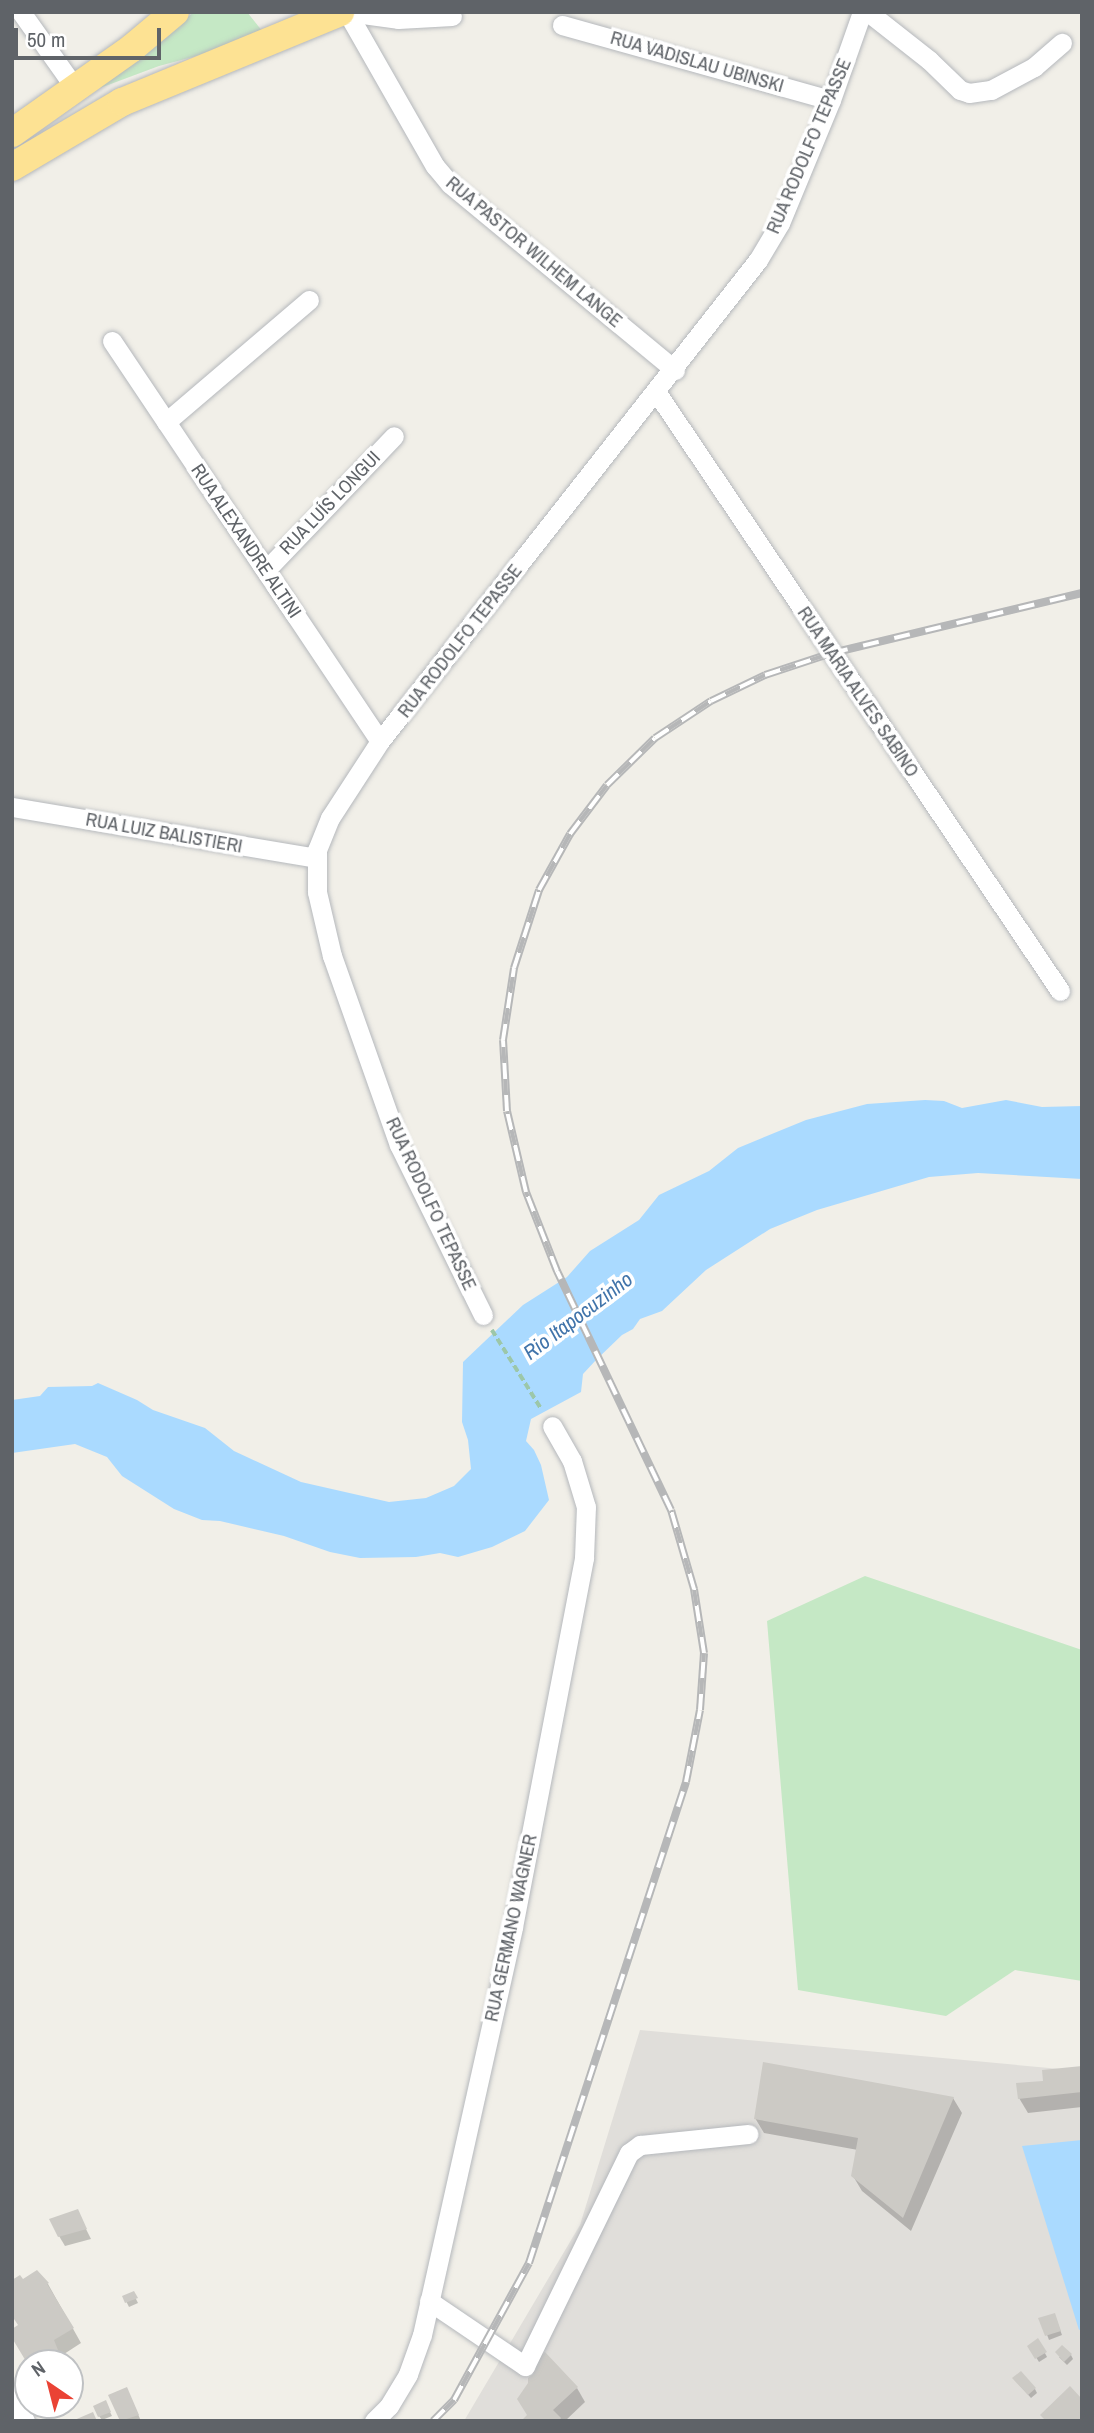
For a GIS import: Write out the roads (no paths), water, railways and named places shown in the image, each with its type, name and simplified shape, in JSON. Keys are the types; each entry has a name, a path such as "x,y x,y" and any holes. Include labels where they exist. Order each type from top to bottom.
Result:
{"highway":[{"path":"12,133 132,48 175,12"},
{"path":"278,12 299,21 328,17"},
{"path":"12,167 122,102 328,17"}],"street":[{"path":"21,12 75,88"},
{"path":"347,12 398,19 452,16"},
{"name":"RUA PASTOR WILHEM LANGE","path":"347,12 435,166 450,184 675,370"},
{"path":"872,14 929,60 960,90 969,93 991,90 1034,67 1062,43"},
{"name":"RUA RODOLFO TEPASSE","path":"484,1315 399,1145 332,956 317,892 316,858 330,818 380,740 657,393 758,260 780,223 831,100 872,14"},
{"name":"RUA VADISLAU UBINSKI","path":"562,25 831,100"},
{"path":"166,422 309,300"},
{"name":"RUA ALEXANDRE ALTINI","path":"112,341 380,740"},
{"name":"RUA MARIA ALVES SABINO","path":"657,393 1060,991"},
{"name":"RUA LUÍS LONGUI","path":"266,570 394,436"},
{"name":"RUA LUIZ BALISTIERI","path":"12,807 316,858"},
{"name":"RUA GERMANO WAGNER","path":"374,2421 389,2406 408,2374 429,2301 513,1927 584,1558 586,1507 572,1461 552,1426"},
{"path":"429,2301 525,2366 629,2153 640,2146 747,2134"},
{"path":"12,2393 25,2421"}],"water":[{"name":"Rio Itapocuzinho","path":"1006,1100 1042,1107 1082,1106 1082,1179 978,1173 929,1177 817,1210 770,1229 706,1270 662,1311 640,1319 633,1329 622,1335 583,1374 581,1392 531,1419 526,1441 541,1465 549,1500 525,1531 492,1547 458,1557 440,1553 416,1557 360,1558 330,1552 284,1536 220,1521 202,1520 174,1509 122,1476 107,1457 75,1444 12,1453 12,1400 40,1396 48,1387 92,1386 98,1383 153,1410 205,1428 234,1451 301,1482 389,1502 426,1498 454,1486 471,1469 468,1440 462,1422 463,1362 523,1305 567,1277 590,1251 639,1220 659,1195 709,1171 738,1148 806,1120 867,1104 944,1101 962,1108"},
{"path":"1082,2140 1082,2329 1079,2330 1022,2146"}],"railway":[{"path":"433,2421 454,2400 529,2263 686,1782 700,1710 704,1653 694,1589 671,1510 557,1271 526,1192 507,1111 503,1040 514,968 539,890 570,834 607,785 655,738 711,701 765,675 832,653 1082,593"}]}
